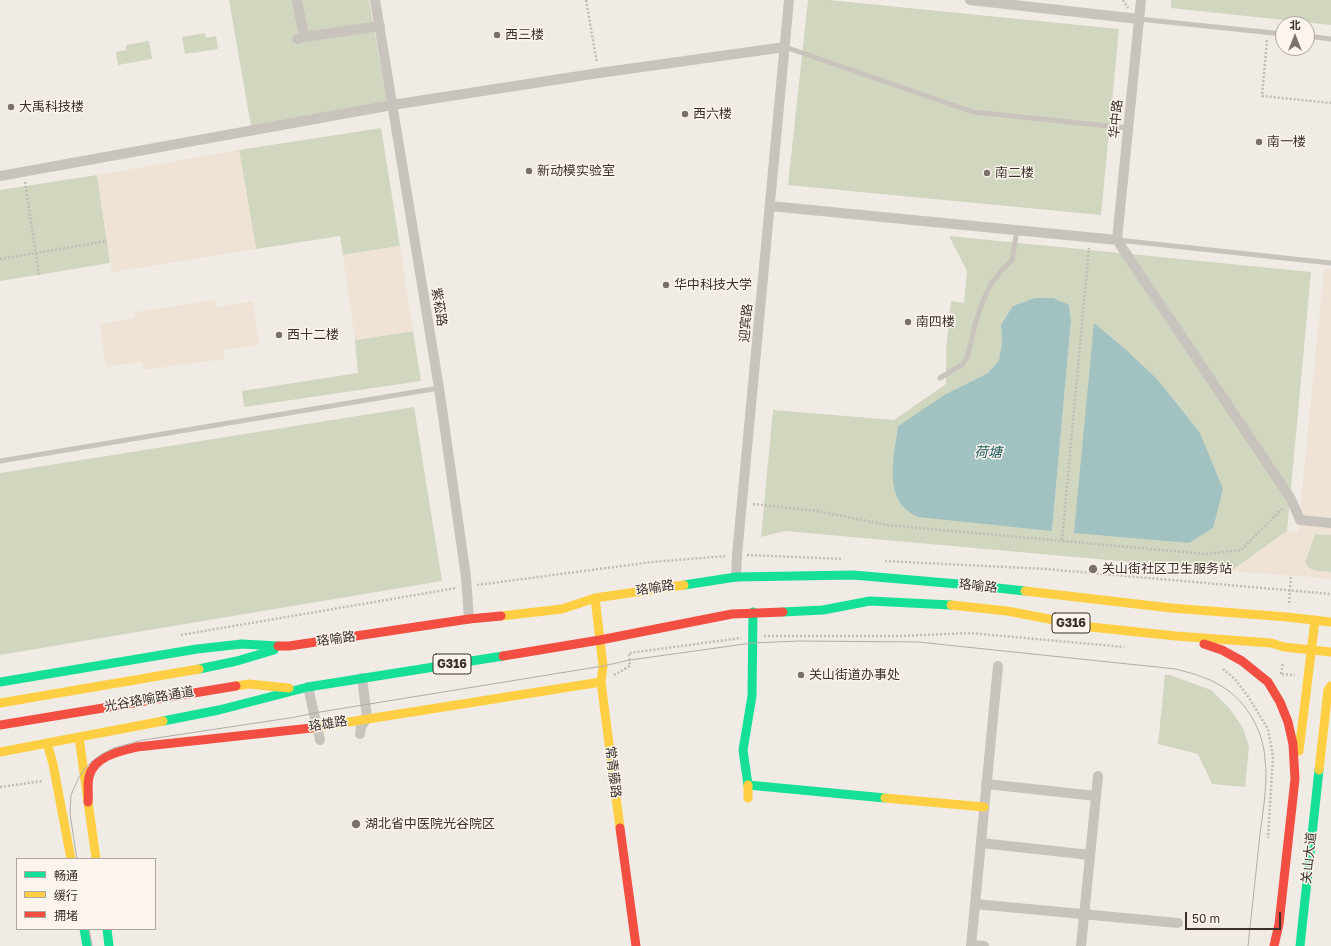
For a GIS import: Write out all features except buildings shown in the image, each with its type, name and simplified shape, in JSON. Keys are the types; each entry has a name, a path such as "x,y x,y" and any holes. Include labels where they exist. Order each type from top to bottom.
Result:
{"main road":[{"name":"珞喻路","path":"0,682 197,649 242,644 289,646 469,619 562,609 595,598 736,577 853,575 970,585 1171,608 1315,620"},
{"name":"常青藤路","path":"595,598 603,666 601,682 636,946"},
{"name":"珞喻路","path":"0,752 219,710 308,687 600,640 732,614 823,610 870,601 908,602 1007,611 1092,627 1176,636 1271,643 1284,648 1312,650"},
{"path":"748,798 748,785 743,750 752,696 753,612"},
{"name":"G316","path":"1315,620 1331,622"},
{"path":"1295,779 1315,620"},
{"path":"1176,636 1222,650 1242,660 1268,682 1280,702 1288,722 1293,744 1295,779"},
{"name":"光谷珞喻路通道","path":"0,703 203,668 237,661 289,646"},
{"name":"G316","path":"1312,650 1331,652"},
{"name":"珞雄路","path":"88,802 90,776 92,770 98,762 116,752 137,747 316,727 601,682"},
{"name":"光谷珞喻路通道","path":"0,725 249,684 298,689"},
{"name":"关山大道","path":"1300,946 1328,690 1331,686"},
{"name":"珞雄路","path":"79,737 96,858"},
{"path":"47,744 53,764 71,858"},
{"path":"1319,770 1331,744"},
{"name":"关山大道","path":"1274,946 1279,924 1295,779"},
{"path":"748,785 984,807"},
{"path":"84,930 87,946"},
{"path":"107,930 109,946"}],"street":[{"path":"297,0 301,38 380,26"},
{"name":"紫菘路","path":"375,0 439,388 467,582 469,619"},
{"name":"迎宾路","path":"736,577 790,0"},
{"path":"970,0 1139,19"},
{"name":"华中路","path":"1117,240 1141,0"},
{"path":"0,176 392,105 599,73 785,47"},
{"path":"770,206 1117,240 1291,500 1300,520 1331,523"},
{"path":"984,946 971,945 998,666"},
{"path":"360,734 361,727 367,718 362,678"},
{"path":"308,687 320,740"},
{"path":"1081,946 1098,776"},
{"path":"986,784 1096,796"},
{"path":"981,843 1090,855"},
{"path":"975,904 1178,924"}],"lane":[{"path":"1139,19 1275,33"},
{"path":"1315,37 1331,38"},
{"path":"785,47 973,112 1128,128"},
{"path":"940,378 963,364 968,355 982,303 991,284 1012,260 1017,230"},
{"path":"1117,240 1331,262"},
{"path":"0,462 439,388"}],"path":[{"path":"586,0 599,73"},
{"path":"1267,32 1262,96 1331,103"},
{"path":"24,172 39,275"},
{"path":"1062,540 1090,238"},
{"path":"0,259 107,241"},
{"path":"742,503 817,511 887,525 1206,554 1241,550 1291,500"},
{"path":"601,682 630,666 629,653 752,636 900,636 970,633 1128,648"},
{"path":"1219,666 1235,679 1268,728 1273,757 1268,838"}],"green space":[{"path":"229,0 369,0 387,102 251,126"},
{"path":"808,0 829,0 1119,29 1101,215 788,185"},
{"path":"1171,0 1331,0 1331,25 1315,23 1315,16 1275,16 1275,19 1171,8"},
{"path":"205,33 206,38 216,36 218,49 185,54 182,37"},
{"path":"149,41 152,59 118,65 116,52 126,50 126,45"},
{"path":"381,128 400,246 343,255 340,236 256,249 239,150"},
{"path":"97,175 110,263 0,281 0,190"},
{"path":"949,236 1311,272 1287,531 1231,571 785,531 761,537 773,410 894,420 946,384 946,350 951,301 964,303 967,271","holes":["1069,305 1071,321 1052,531 898,426 944,395 988,373 999,360 1002,343 1001,325"]},
{"path":"413,331 421,381 244,407 242,391 358,373 355,340"},
{"path":"414,407 442,581 0,655 0,473"},
{"path":"1315,534 1331,535 1331,572 1312,570 1305,562"},
{"path":"1165,675 1170,675 1211,690 1230,709 1243,728 1249,747 1245,787 1212,784 1198,754 1158,744"}],"shaded area":[{"path":"239,150 256,249 112,272 97,175"},
{"path":"400,246 413,331 355,340 343,255"},
{"path":"1324,269 1331,269 1331,535 1315,534 1305,562 1306,566 1310,570 1331,572 1331,579 1231,571 1287,531 1298,532"},
{"path":"215,300 216,307 253,301 259,345 223,350 224,359 143,370 142,362 106,367 100,324 135,318 135,312"}],"water":[{"name":"荷塘","path":"1035,298 1053,298 1069,305 1071,321 1052,531 918,517 914,515 900,502 895,493 893,482 893,459 898,426 944,395 988,373 999,360 1002,343 1001,325 1013,306"},
{"path":"1094,323 1157,379 1200,433 1223,489 1213,528 1189,543 1074,533"}],"tram line":[{"path":"77,858 70,814 71,795 79,777 92,761 104,753 114,748 143,740 296,717 603,666 630,660 752,643 799,641 918,642 1176,669 1211,681 1235,696 1243,705 1256,725 1263,747 1266,768 1265,797 1248,946"},
{"path":"89,930 92,946"}],"traffic: fast":[{"path":"684,585 736,577 853,575 1025,591"},
{"path":"783,612 823,610 870,601 951,605"},
{"path":"753,612 752,696 743,750 748,785 885,798"},
{"path":"0,682 197,649 242,644 278,646"},
{"path":"199,669 237,661 274,650"},
{"path":"163,721 219,710 308,687 503,656"},
{"path":"1300,946 1319,770"},
{"path":"84,930 87,946"},
{"path":"107,930 109,946"}],"traffic: slow":[{"path":"501,616 562,609 595,598 684,585"},
{"path":"1025,591 1171,608 1331,622"},
{"path":"595,598 603,666 601,682 620,828"},
{"path":"951,605 1007,611 1091,627 1176,636 1271,643 1284,647 1331,652"},
{"path":"1299,751 1315,620"},
{"path":"0,703 199,669"},
{"path":"311,728 601,682"},
{"path":"236,686 249,684 289,688"},
{"path":"1319,770 1328,690 1331,686"},
{"path":"0,752 163,721"},
{"path":"79,737 96,858"},
{"path":"47,743 53,764 71,858"},
{"path":"748,785 748,798"},
{"path":"885,798 984,807"}],"traffic: jam":[{"path":"503,656 600,640 732,614 783,612"},
{"path":"278,646 289,646 469,619 501,616"},
{"path":"1204,644 1222,650 1242,661 1268,682 1280,702 1288,722 1293,744 1295,779"},
{"path":"0,725 236,686"},
{"path":"88,802 88,780 96,764 102,759 123,750 137,747 311,728"},
{"path":"1274,946 1279,924 1295,779"},
{"path":"620,828 636,946"}],"place":[{"name":"西三楼","path":"497,35"},
{"name":"大禹科技楼","path":"11,107"},
{"name":"西六楼","path":"685,114"},
{"name":"南一楼","path":"1259,142"},
{"name":"新动模实验室","path":"529,171"},
{"name":"南二楼","path":"987,173"},
{"name":"华中科技大学","path":"666,285"},
{"name":"南四楼","path":"908,322"},
{"name":"西十二楼","path":"279,335"},
{"name":"关山街社区卫生服务站","path":"1093,569"},
{"name":"关山街道办事处","path":"801,675"},
{"name":"湖北省中医院光谷院区","path":"356,824"}]}
